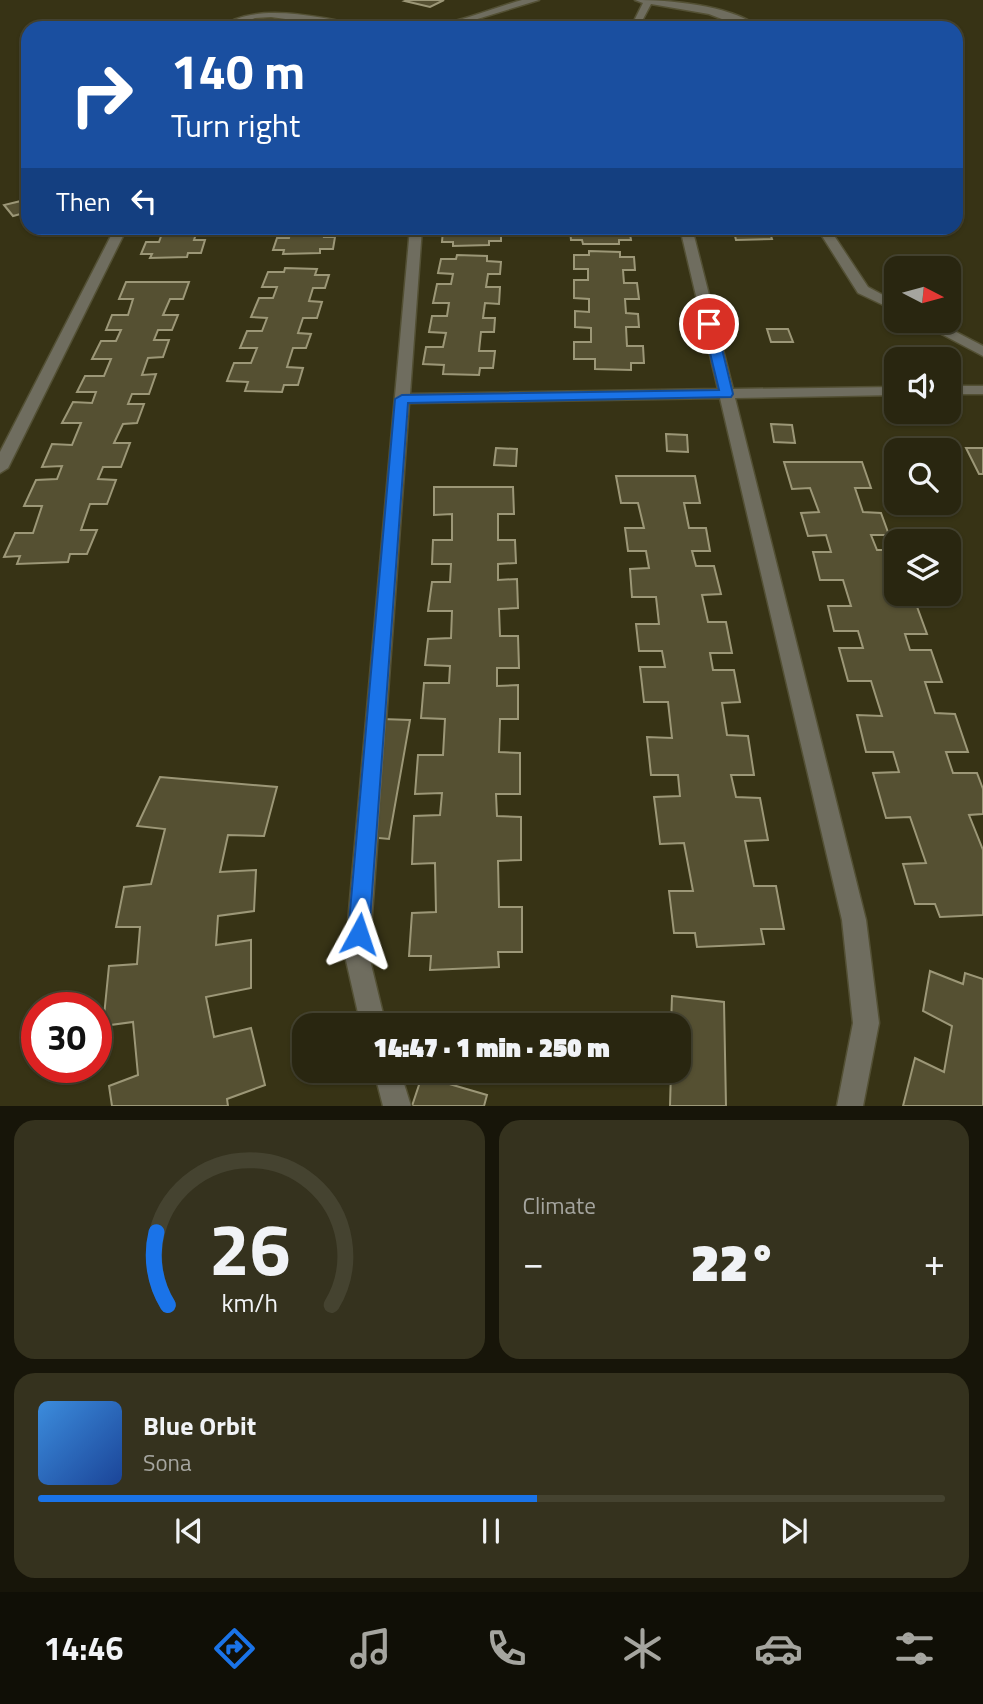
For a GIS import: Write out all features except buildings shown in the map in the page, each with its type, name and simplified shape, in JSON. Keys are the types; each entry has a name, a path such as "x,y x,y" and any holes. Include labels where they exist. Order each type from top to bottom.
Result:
{"street":[{"path":"454,21 509,4 535,0"},
{"path":"639,21 643,1 729,15 742,21"},
{"path":"240,21 289,15 323,21"},
{"path":"0,468 117,235"},
{"path":"371,1013 357,956 415,235"},
{"path":"688,235 854,920 866,1023 850,1105"},
{"path":"828,235 863,290 884,301"},
{"path":"947,333 983,352"},
{"path":"961,390 983,390"},
{"path":"402,399 884,391"},
{"path":"390,1083 398,1105"}],"route":[{"path":"359,934 402,399 727,394 709,324"}]}
